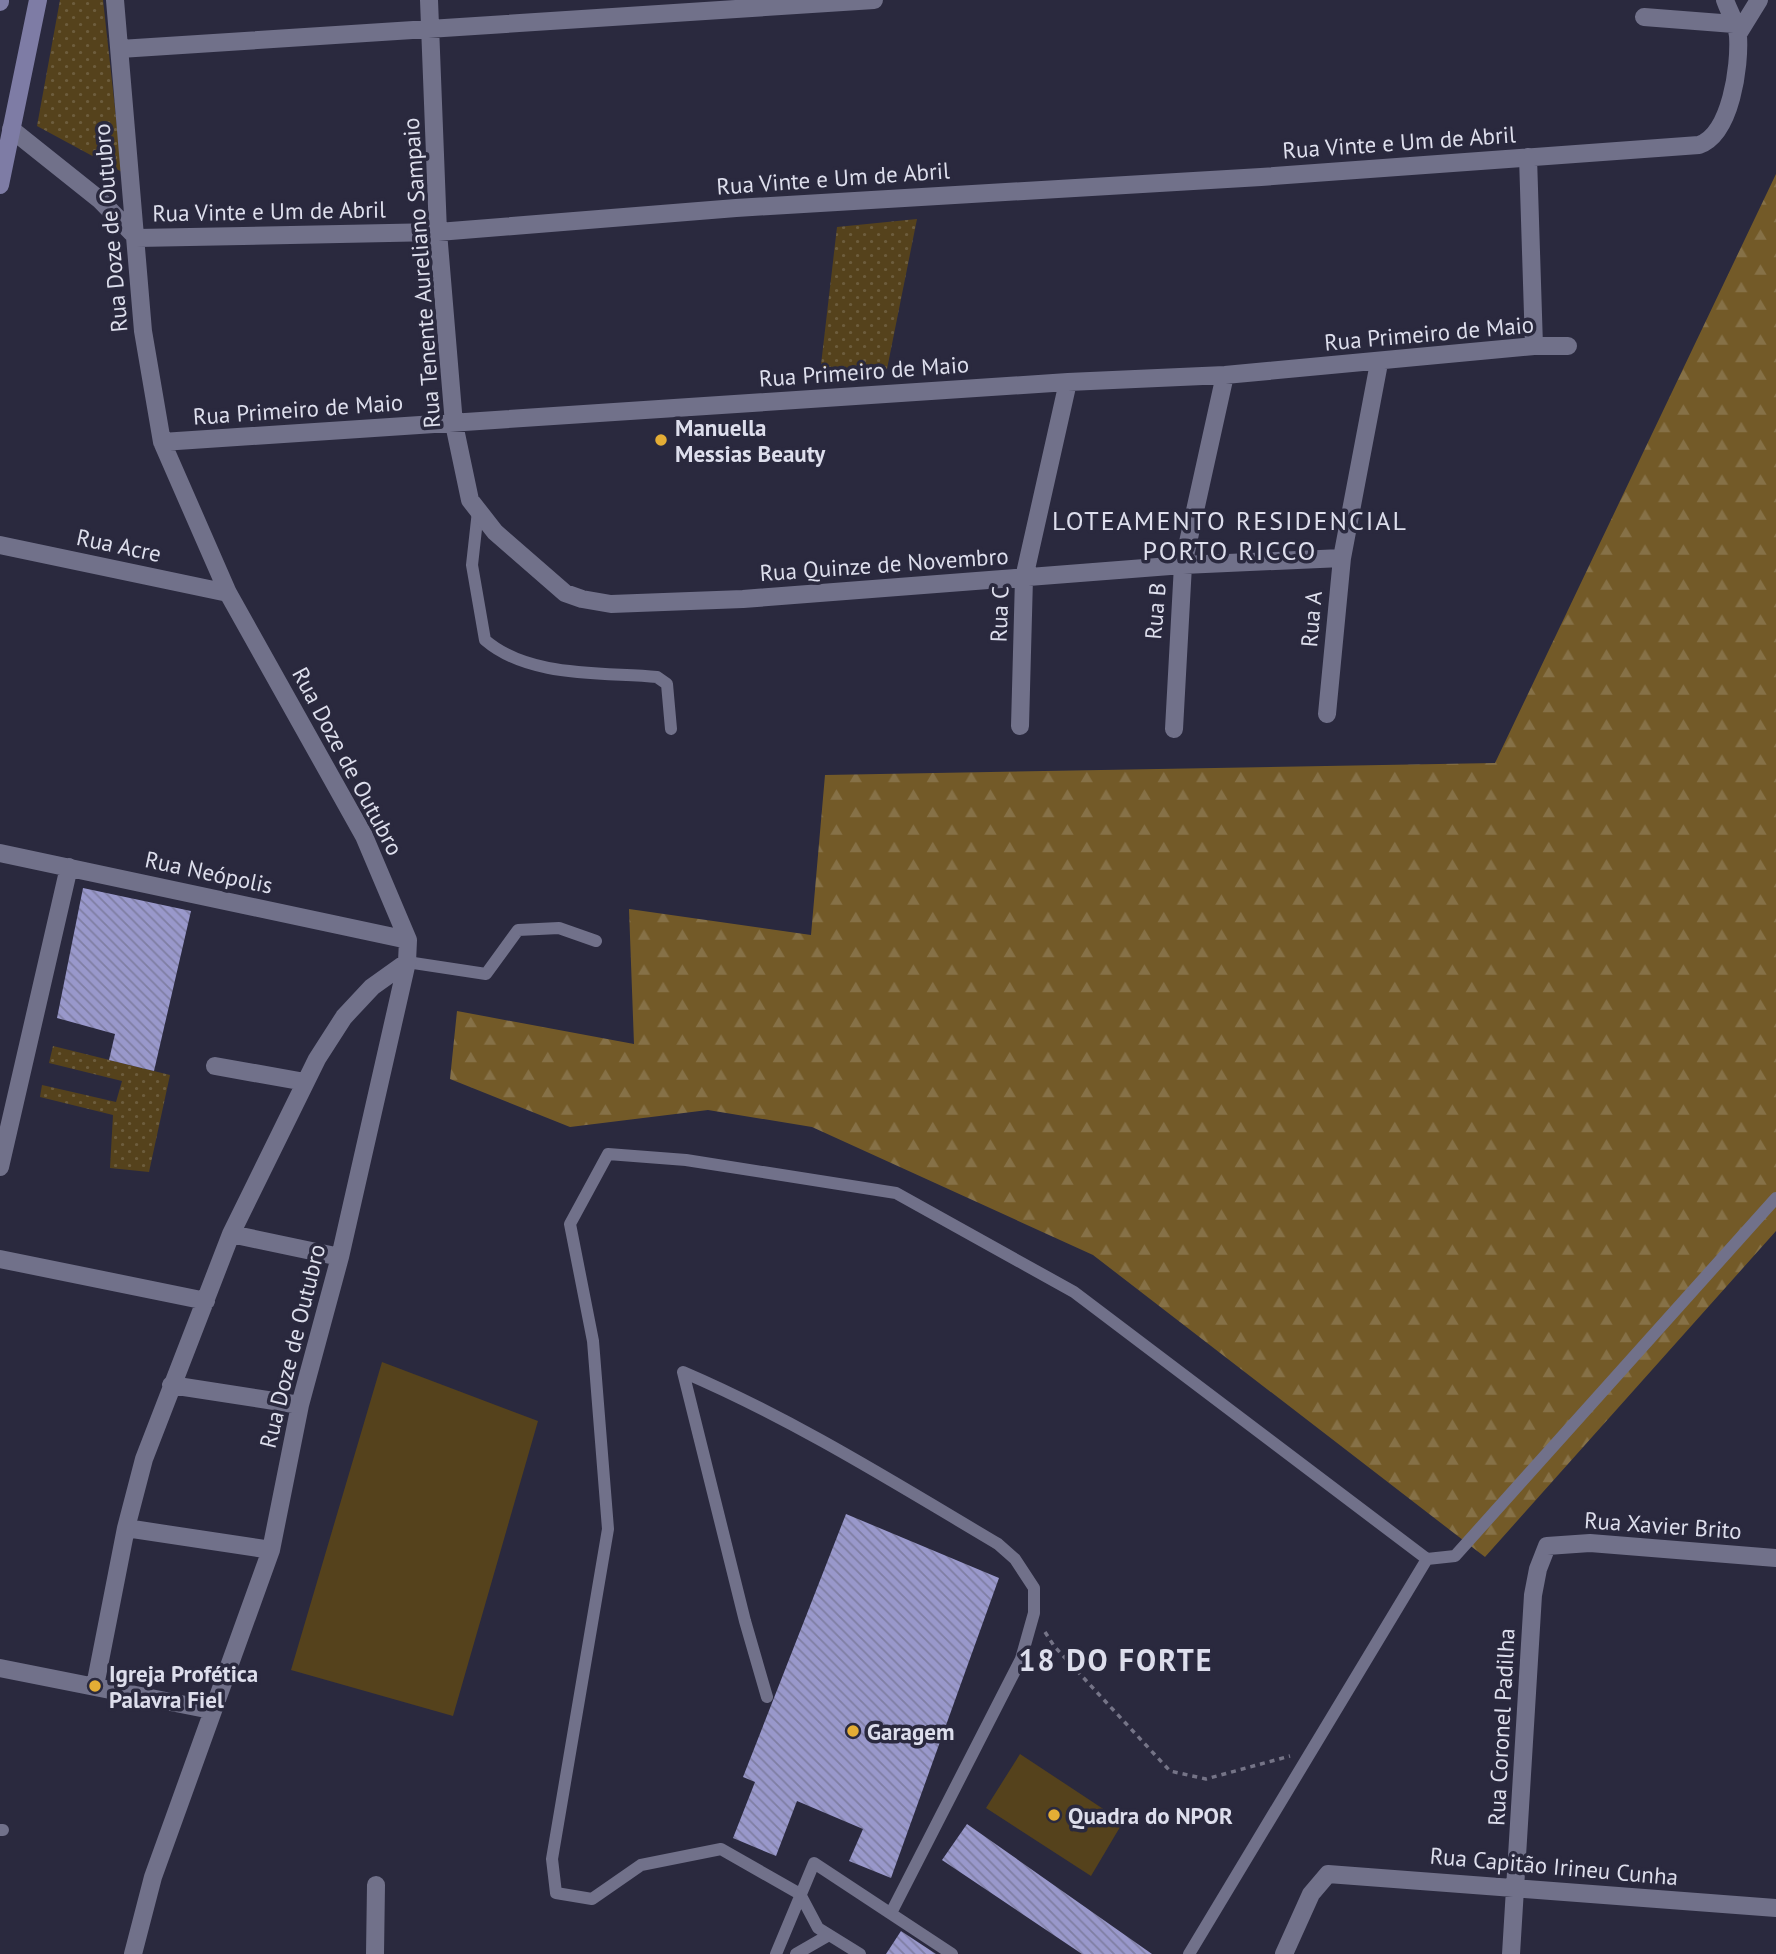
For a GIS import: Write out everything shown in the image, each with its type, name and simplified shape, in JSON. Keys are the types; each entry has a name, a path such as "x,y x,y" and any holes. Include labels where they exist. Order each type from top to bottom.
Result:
{"main road":[{"path":"0,185 38,0"}],"street":[{"name":"Rua Doze de Outubro","path":"115,0 143,331 162,442 228,593 364,836 408,940 407,962 340,1257 300,1405 271,1550 211,1710 153,1877 132,1954"},
{"name":"Rua Tenente Aureliano Sampaio","path":"429,0 438,232 454,424 474,505"},
{"path":"120,49 874,0"},
{"path":"1725,0 1736,29"},
{"path":"1736,29 1759,0"},
{"path":"1644,17 1736,29"},
{"name":"Rua Vinte e Um de Abril","path":"11,130 100,200 137,238 438,232 736,208 1699,145 1713,137 1726,114 1737,61 1736,29"},
{"path":"1528,157 1534,346"},
{"name":"Rua Primeiro de Maio","path":"162,442 1068,382 1225,375 1379,363 1534,346 1569,346"},
{"name":"Rua A","path":"1327,714 1342,558 1379,363"},
{"name":"Rua B","path":"1174,729 1183,565 1225,375"},
{"name":"Rua C","path":"1020,726 1024,578 1068,382"},
{"name":"Rua Quinze de Novembro","path":"474,505 495,532 559,589 574,597 596,603 743,599 1183,565 1342,558"},
{"name":"Rua Acre","path":"0,545 228,593"},
{"name":"Rua Neópolis","path":"0,853 408,940"},
{"path":"0,1167 69,867"},
{"path":"95,1686 126,1528 144,1459 231,1234 305,1082 344,1017 372,987 407,962"},
{"path":"215,1066 305,1082"},
{"path":"231,1234 340,1257"},
{"path":"0,1259 206,1301"},
{"path":"171,1385 300,1405"},
{"path":"126,1528 271,1550"},
{"name":"Rua Xavier Brito","path":"1547,1546 1590,1544 1776,1558"},
{"name":"Rua Coronel Padilha","path":"1511,1954 1534,1595 1538,1569 1547,1546"},
{"path":"0,1668 211,1710"},
{"name":"Rua Capitão Irineu Cunha","path":"1284,1954 1311,1894 1328,1874 1776,1908"},
{"path":"375,1954 376,1885"}],"lane":[{"path":"474,505 472,565 485,640 503,656 570,671 657,677 667,684 671,729"},
{"path":"407,962 486,974 518,930 559,928 596,941"},
{"path":"860,1954 818,1928 800,1894 721,1849 641,1865 592,1899 556,1893 552,1859 608,1529 593,1340 570,1224 608,1154 686,1160 896,1193 1074,1292 1427,1559 1455,1556 1776,1198"},
{"path":"767,1697 745,1621 683,1372 722,1388 849,1455 998,1544 1015,1559 1034,1588 1034,1613 1021,1659 891,1913"},
{"path":"1189,1954 1427,1559"},
{"path":"776,1954 814,1863 953,1954"},
{"path":"796,1954 829,1935"}],"path":[{"path":"1034,1613 1054,1646 1170,1771 1206,1779 1312,1750"}],"shaded area":[{"path":"60,0 103,0 122,172 37,126"},
{"path":"917,219 887,369 819,382 837,227"},
{"path":"53,1046 170,1075 149,1172 110,1168 113,1115 40,1097 42,1085 116,1102 122,1081 49,1063"},
{"path":"382,1362 538,1421 453,1716 291,1670"},
{"name":"Quadra do NPOR","path":"1020,1754 1123,1822 1091,1876 986,1808"}],"green space":[{"path":"1776,174 1776,1231 1485,1557 1093,1255 812,1127 708,1110 570,1127 450,1079 457,1011 634,1044 629,909 811,935 825,775 1495,763"}],"building":[{"path":"83,888 191,911 154,1071 109,1060 115,1034 57,1018"},
{"name":"Garagem","path":"846,1514 999,1578 891,1878 849,1861 863,1829 797,1801 776,1856 733,1838 755,1782 743,1777"},
{"path":"967,1824 1152,1954 1082,1954 942,1860"},
{"path":"901,1931 936,1954 886,1954"}],"place":[{"name":"Manuella Messias Beauty","path":"661,440"},
{"name":"Igreja Profética Palavra Fiel","path":"95,1686"},
{"name":"Garagem","path":"853,1731"},
{"name":"Quadra do NPOR","path":"1054,1815"}],"district":[{"name":"LOTEAMENTO RESIDENCIAL PORTO RICCO","path":"1230,535"},
{"name":"18 DO FORTE","path":"1116,1659"}]}
